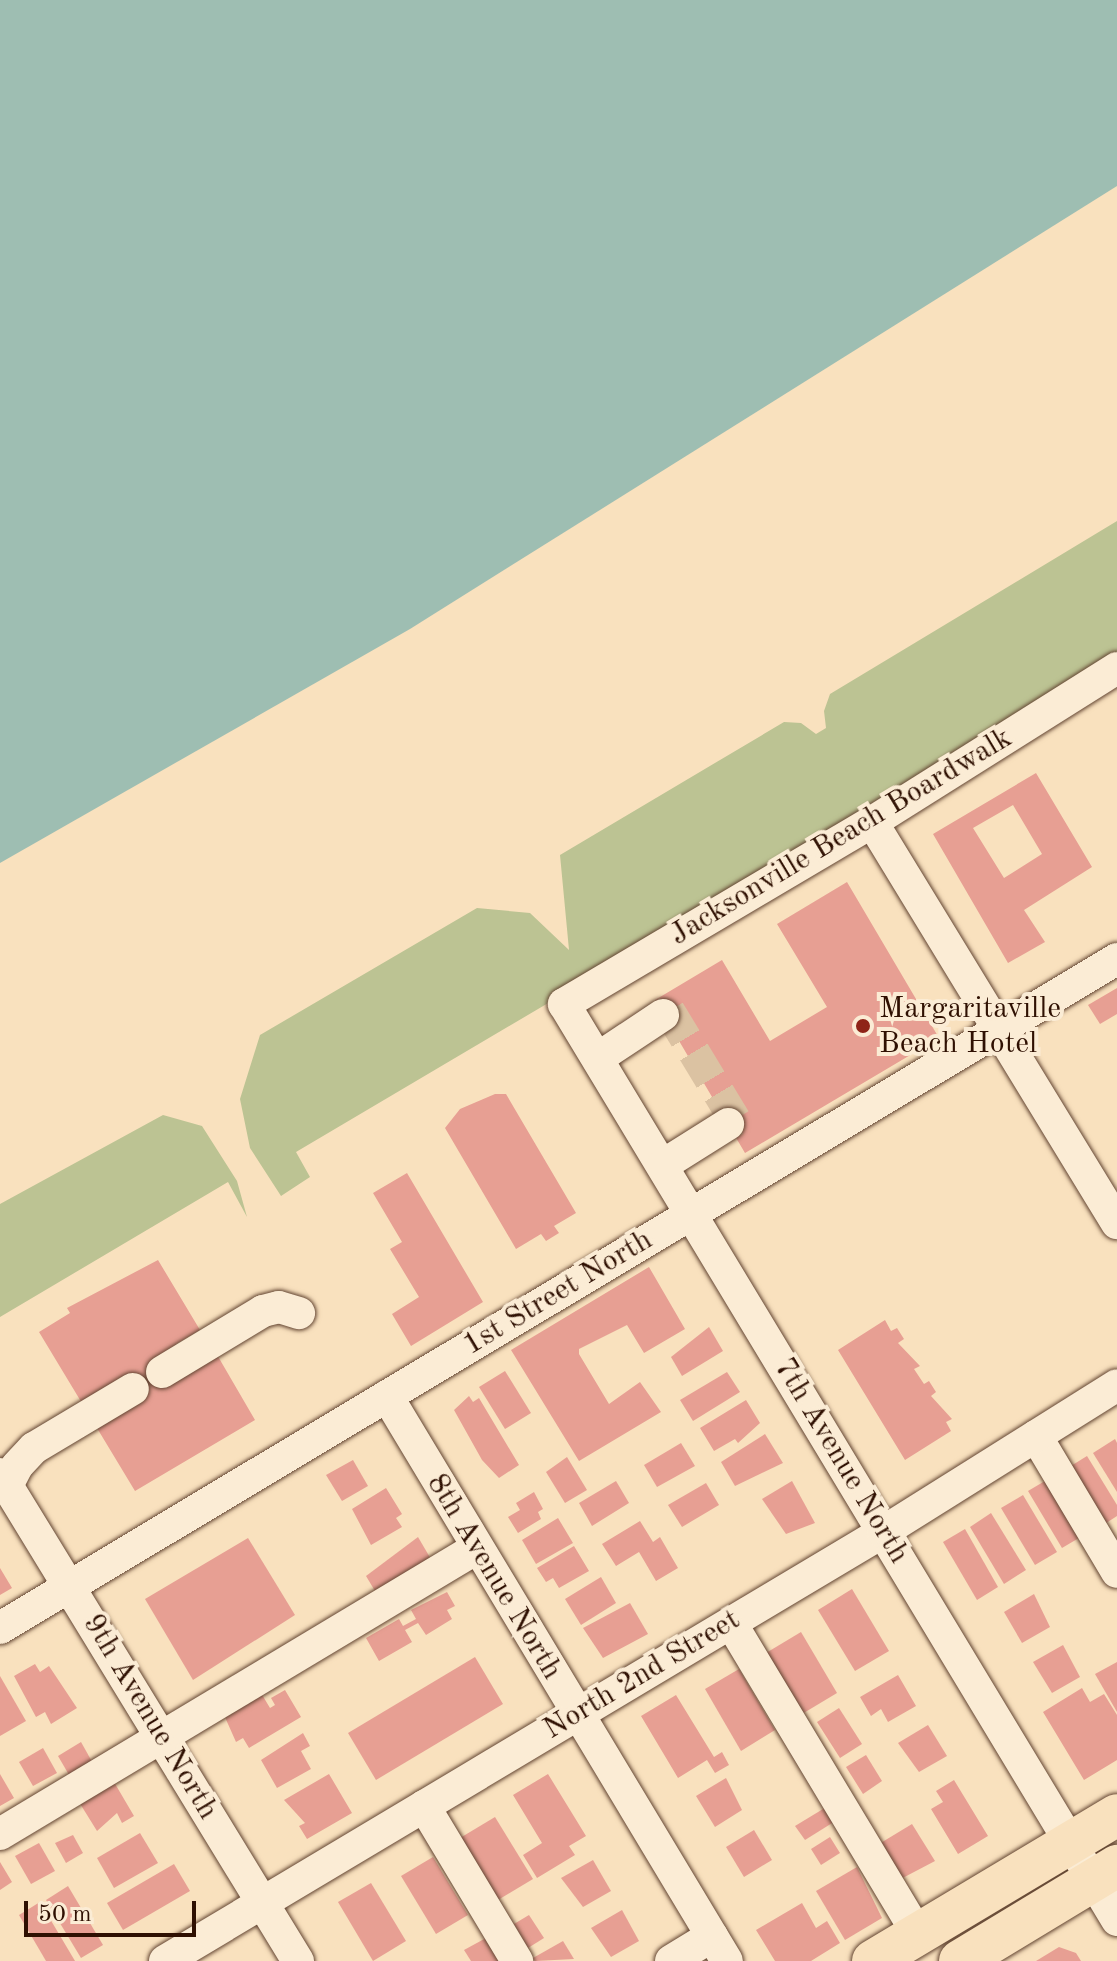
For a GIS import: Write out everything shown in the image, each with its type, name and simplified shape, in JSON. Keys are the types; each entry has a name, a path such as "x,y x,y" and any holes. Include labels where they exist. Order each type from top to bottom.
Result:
{"main road":[{"path":"873,1961 1117,1815"},
{"path":"960,1961 1105,1873"}],"street":[{"name":"Jacksonville Beach Boardwalk","path":"564,1004 872,822 1117,668"},
{"path":"872,822 1117,1223"},
{"name":"1st Street North","path":"0,1628 1117,959"},
{"name":"7th Avenue North","path":"564,1004 693,1212 1071,1843 1105,1873 1117,1920"},
{"path":"598,1058 663,1015"},
{"path":"663,1165 728,1124"},
{"path":"162,1372 237,1325 279,1307 299,1313"},
{"name":"North 2nd Street","path":"165,1961 883,1532 1117,1385"},
{"path":"4,1480 34,1448 133,1389"},
{"name":"8th Avenue North","path":"387,1396 576,1715 720,1948"},
{"path":"1036,1436 1117,1572"},
{"name":"9th Avenue North","path":"4,1480 298,1961"},
{"path":"0,1834 164,1738 316,1642 429,1582 477,1548"},
{"path":"731,1623 918,1934"},
{"path":"424,1806 517,1961"},
{"path":"671,1961 720,1948"}],"green space":[{"path":"1117,521 1117,667 296,1152 310,1177 281,1196 250,1148 240,1099 260,1035 477,908 530,913 569,950 560,855 784,722 801,723 816,734 826,728 824,711 830,694"},
{"path":"163,1115 202,1126 237,1181 247,1217 228,1182 0,1317 0,1204"}],"shaded area":[{"path":"0,0 1117,0 1117,186 410,629 0,863"}],"building":[{"path":"1036,773 1092,867 1024,910 1045,942 1008,963 933,834","holes":["1013,805 1042,854 1004,878 973,828"]},
{"name":"Margaritaville Beach Hotel","path":"847,882 939,1038 745,1153 655,1000 722,960 770,1041 827,1007 777,924"},
{"path":"1117,988 1117,1014 1100,1024 1088,1005"},
{"path":"495,1094 506,1094 576,1213 554,1226 559,1233 546,1241 541,1234 516,1249 445,1128 460,1109"},
{"path":"407,1173 483,1302 411,1346 392,1314 419,1297 390,1249 402,1242 373,1193"},
{"path":"158,1260 200,1330 176,1344 180,1350 216,1353 255,1420 135,1491 39,1332 70,1313 67,1308"},
{"path":"649,1267 685,1329 644,1353 627,1325 579,1349 579,1354 609,1404 640,1382 661,1412 579,1461 511,1350"},
{"path":"885,1320 891,1331 897,1328 904,1339 898,1343 920,1366 914,1369 924,1384 929,1381 936,1392 931,1396 952,1419 946,1422 951,1431 905,1460 838,1350"},
{"path":"709,1327 723,1351 682,1376 671,1357"},
{"path":"505,1371 531,1413 505,1429 479,1387"},
{"path":"727,1372 740,1392 693,1421 680,1400"},
{"path":"469,1396 473,1402 479,1398 519,1465 499,1478 482,1460 454,1410"},
{"path":"746,1400 760,1423 738,1443 735,1439 714,1451 700,1428"},
{"path":"765,1434 783,1463 735,1486 721,1462"},
{"path":"1115,1439 1117,1443 1117,1492 1093,1453"},
{"path":"681,1443 695,1466 657,1487 644,1465"},
{"path":"1087,1456 1117,1505 1117,1516 1100,1527 1066,1469"},
{"path":"567,1457 587,1490 565,1503 546,1472"},
{"path":"353,1460 368,1486 342,1501 326,1475"},
{"path":"1050,1478 1084,1535 1062,1548 1028,1491"},
{"path":"616,1481 629,1503 592,1526 579,1503"},
{"path":"792,1481 815,1523 786,1534 762,1499"},
{"path":"706,1483 719,1505 682,1527 668,1505"},
{"path":"386,1488 402,1514 396,1518 402,1527 371,1545 352,1509"},
{"path":"534,1492 543,1509 538,1512 541,1519 518,1533 508,1517 520,1510 516,1503"},
{"path":"1023,1495 1057,1552 1035,1565 1001,1508"},
{"path":"991,1513 1026,1570 1004,1584 970,1527"},
{"path":"558,1518 573,1543 536,1564 522,1540"},
{"path":"640,1521 653,1542 660,1537 678,1568 656,1581 639,1552 616,1566 602,1544"},
{"path":"965,1529 998,1587 977,1600 943,1542"},
{"path":"418,1537 435,1566 378,1596 366,1576"},
{"path":"248,1538 295,1615 193,1680 145,1599"},
{"path":"574,1546 589,1571 559,1588 553,1578 546,1582 537,1568"},
{"path":"0,1568 12,1588 0,1595"},
{"path":"601,1577 616,1603 581,1625 565,1599"},
{"path":"852,1589 889,1651 855,1671 818,1610"},
{"path":"447,1592 455,1606 447,1610 452,1619 426,1635 418,1623 405,1630 412,1642 379,1661 366,1638 399,1619 403,1626 416,1619 411,1610"},
{"path":"1034,1594 1050,1627 1022,1643 1004,1612"},
{"path":"630,1603 648,1634 603,1658 583,1628"},
{"path":"801,1632 837,1693 802,1714 766,1653"},
{"path":"1063,1645 1080,1677 1052,1693 1033,1662"},
{"path":"475,1657 503,1704 376,1780 348,1733"},
{"path":"1117,1662 1117,1712 1095,1674"},
{"path":"35,1664 40,1672 49,1666 77,1708 51,1724 45,1712 36,1717 14,1676"},
{"path":"739,1669 775,1730 741,1751 705,1689"},
{"path":"898,1675 916,1706 888,1722 881,1709 871,1716 860,1697"},
{"path":"0,1676 26,1721 0,1736"},
{"path":"1082,1688 1090,1702 1104,1694 1117,1715 1117,1760 1084,1780 1043,1712"},
{"path":"285,1690 301,1717 249,1748 243,1738 236,1742 224,1715 261,1693 270,1708 275,1705 271,1698"},
{"path":"676,1695 714,1757 722,1752 729,1765 715,1773 707,1760 678,1778 641,1716"},
{"path":"839,1708 862,1744 840,1758 817,1722"},
{"path":"928,1725 947,1756 919,1772 898,1743"},
{"path":"303,1733 310,1746 301,1751 311,1769 277,1788 261,1760"},
{"path":"81,1742 95,1767 72,1780 58,1756"},
{"path":"43,1748 57,1773 33,1786 19,1762"},
{"path":"866,1755 882,1781 863,1794 846,1767"},
{"path":"0,1774 14,1798 0,1806"},
{"path":"329,1774 352,1813 307,1839 299,1826 305,1823 284,1800"},
{"path":"548,1774 586,1836 569,1846 575,1855 537,1878 523,1855 542,1843 513,1795"},
{"path":"726,1778 742,1810 715,1827 696,1796"},
{"path":"954,1780 988,1836 958,1854 931,1809 943,1802 936,1791"},
{"path":"114,1782 134,1816 122,1823 117,1813 97,1831 79,1802"},
{"path":"828,1806 837,1820 805,1840 795,1826"},
{"path":"495,1817 533,1879 498,1900 460,1838"},
{"path":"912,1824 935,1861 895,1882 874,1847"},
{"path":"754,1830 772,1860 744,1877 726,1847"},
{"path":"140,1833 158,1863 114,1888 97,1858"},
{"path":"73,1835 83,1853 66,1863 55,1843"},
{"path":"830,1837 840,1853 821,1865 811,1849"},
{"path":"39,1843 55,1871 31,1884 15,1856"},
{"path":"433,1857 468,1915 436,1934 401,1876"},
{"path":"593,1860 611,1891 583,1907 561,1878"},
{"path":"0,1862 12,1882 0,1890"},
{"path":"174,1864 190,1891 123,1930 107,1903"},
{"path":"857,1867 882,1918 845,1940 816,1891"},
{"path":"371,1883 406,1941 373,1961 338,1902"},
{"path":"68,1886 103,1945 81,1958 46,1900"},
{"path":"40,1902 75,1961 46,1961 19,1915"},
{"path":"802,1903 816,1928 827,1921 840,1943 811,1961 775,1961 756,1930"},
{"path":"622,1910 639,1941 611,1957 591,1928"},
{"path":"529,1915 544,1938 528,1948 514,1924"},
{"path":"486,1938 500,1961 471,1961 464,1950"},
{"path":"563,1941 574,1959 535,1961 533,1958"},
{"path":"1059,1947 1076,1953 1081,1961 1036,1961"}],"tunnel":[{"path":"663,1015 669,1011 735,1120 728,1124"}],"place":[{"name":"Margaritaville Beach Hotel","path":"863,1026"}]}
